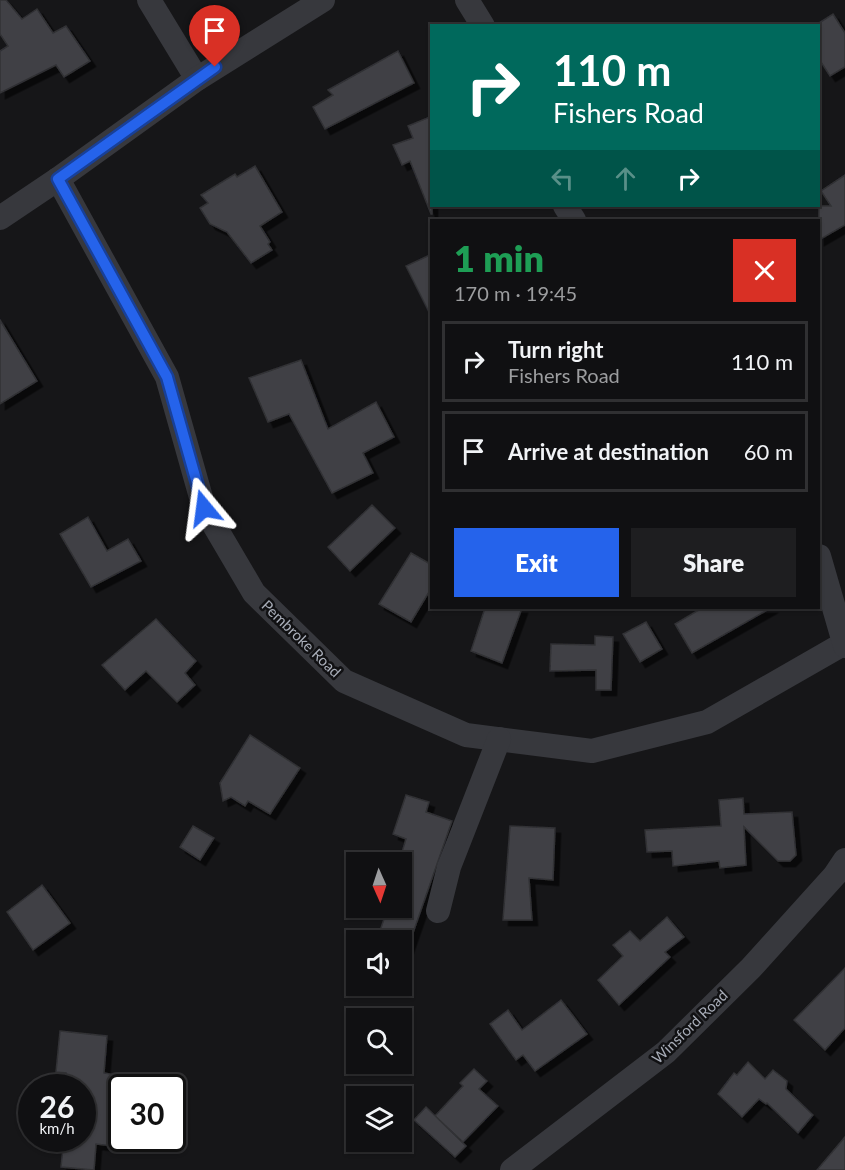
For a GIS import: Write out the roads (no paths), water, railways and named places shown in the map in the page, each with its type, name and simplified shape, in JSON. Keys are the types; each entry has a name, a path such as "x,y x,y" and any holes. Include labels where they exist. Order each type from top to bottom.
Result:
{"street":[{"path":"149,0 197,79"},
{"path":"0,218 197,79 323,0"},
{"path":"467,0 482,24"},
{"name":"Pembroke Road","path":"58,179 167,377 204,508 254,593 344,681 466,735 592,751 707,722 845,644"},
{"path":"820,559 845,644"},
{"path":"438,911 449,867 499,739"},
{"name":"Winsford Road","path":"512,1170 666,1052 751,968 835,875 845,860"}]}
